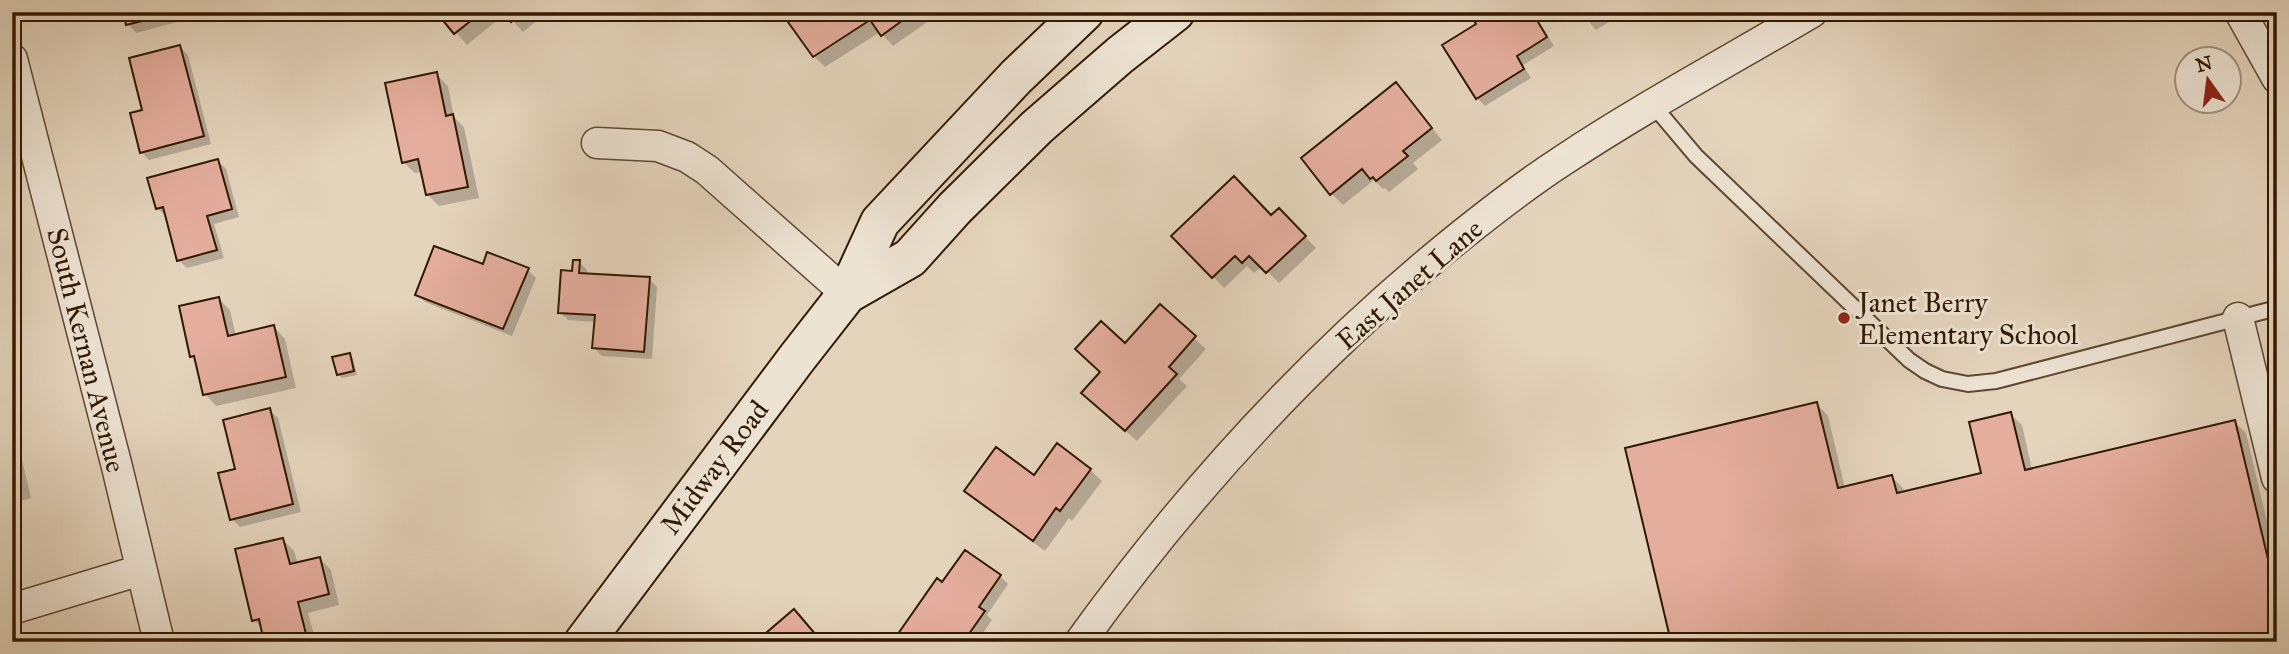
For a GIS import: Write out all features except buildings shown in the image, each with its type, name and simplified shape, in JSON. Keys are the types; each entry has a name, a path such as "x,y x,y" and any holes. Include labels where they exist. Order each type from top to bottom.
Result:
{"main road":[{"name":"Midway Road","path":"584,642 847,294 880,222 1016,77 1084,12"},
{"name":"Midway Road","path":"847,294 910,258 1037,127 1120,55 1175,12"}],"street":[{"name":"East Janet Lane","path":"1080,642 1171,522 1237,447 1312,368 1400,286 1475,225 1561,162 1812,12"},
{"path":"2240,12 2277,78"},
{"name":"South Kernan Avenue","path":"12,59 159,642"},
{"path":"597,143 657,146 687,157 707,170 847,294"},
{"path":"2238,318 2277,478"},
{"path":"12,609 141,570"}],"lane":[{"path":"1653,105 1696,156 1909,360 1942,379 1968,384 1996,381 2277,308"}],"place":[{"name":"Janet Berry Elementary School","path":"1844,318"}]}
